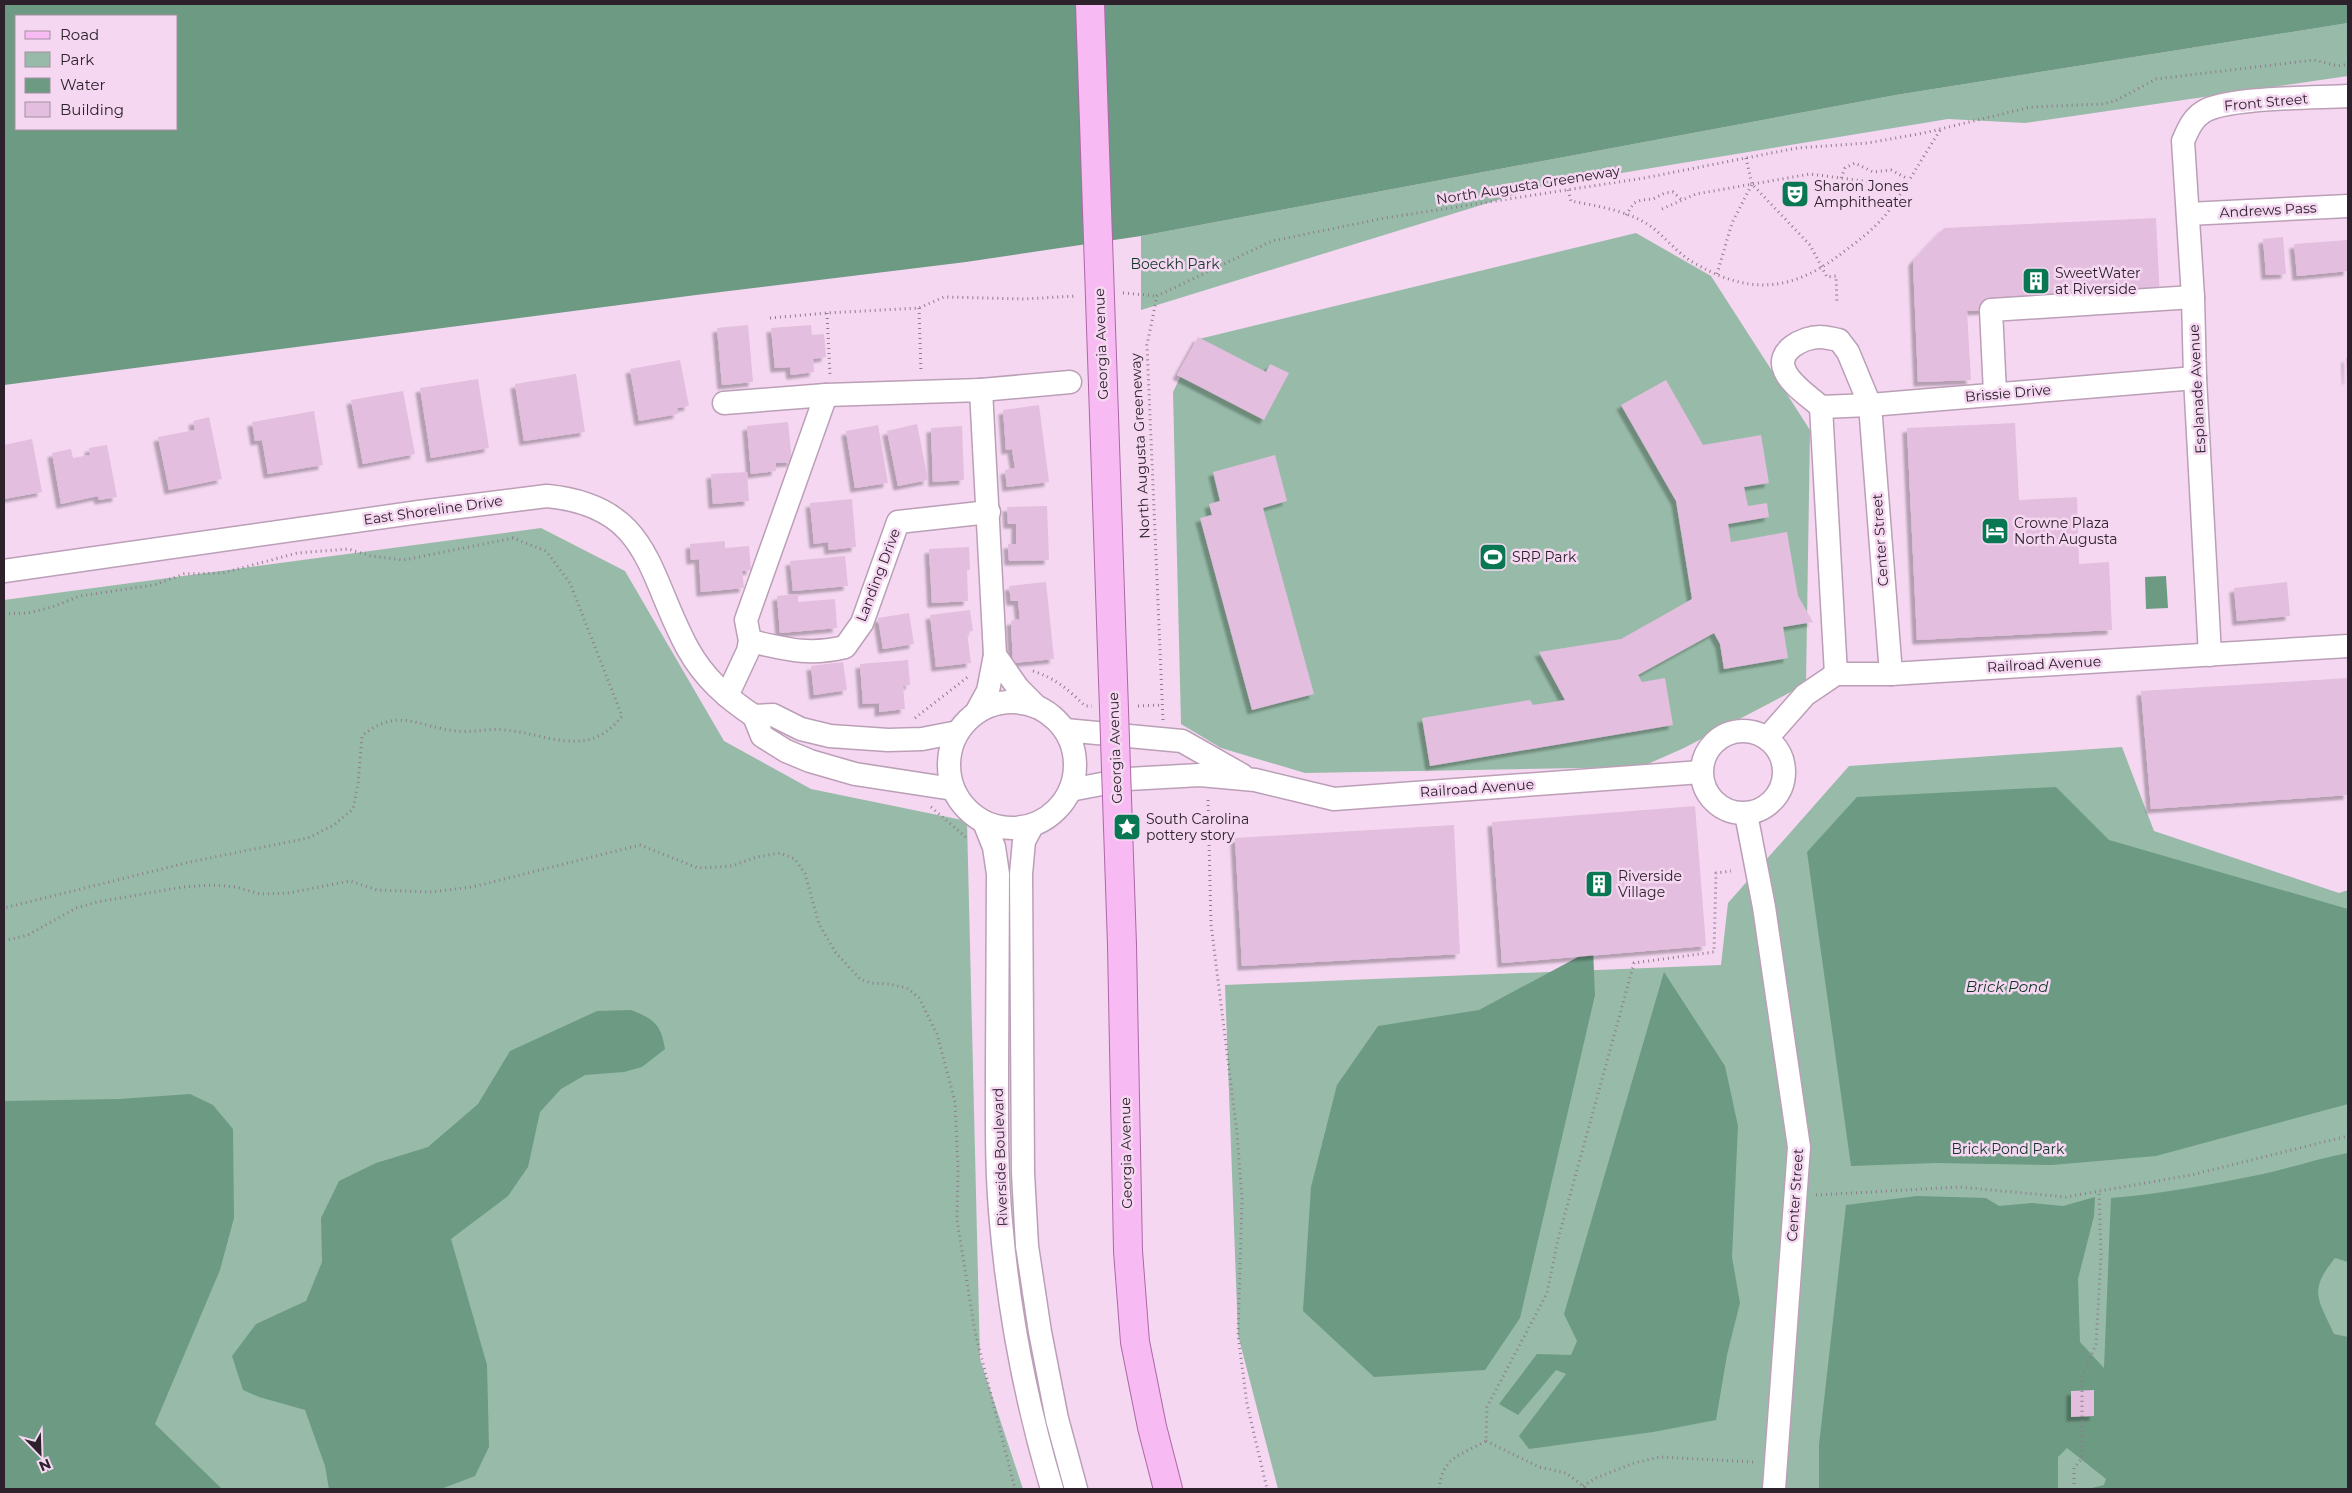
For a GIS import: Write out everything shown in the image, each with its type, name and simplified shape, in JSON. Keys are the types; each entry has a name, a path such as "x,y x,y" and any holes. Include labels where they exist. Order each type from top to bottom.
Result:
{"main road":[{"name":"Georgia Avenue","path":"1090,4 1122,945 1128,1252 1135,1342 1152,1427 1168,1489"}],"street":[{"name":"Front Street","path":"2190,124 2202,112 2223,104 2348,96"},
{"name":"Esplanade Avenue","path":"2190,124 2183,140 2193,297 2195,378 2210,655"},
{"name":"Andrews Pass","path":"2188,214 2348,206"},
{"path":"1995,393 1990,310 2193,297"},
{"name":"Center Street","path":"1820,407 1786,374 1782,366 1783,356 1792,346 1805,340 1820,337 1839,340 1848,352 1870,406 1891,674"},
{"name":"Brissie Drive","path":"1820,407 1870,406 1995,393 2195,378"},
{"path":"724,403 828,386 981,390 1070,382"},
{"path":"727,696 748,651 750,641 746,620 828,386"},
{"path":"976,713 989,706 1004,702 1021,702 1037,707 1052,716 1065,730 1072,745 1075,760 1075,777 1064,802 1054,812 1032,826 1019,828 995,826 972,815 953,790 948,768 952,744 958,732 976,713 988,691 995,655 989,512 981,390"},
{"path":"1766,738 1804,694 1836,674 1820,407"},
{"name":"East Shoreline Drive","path":"4,572 419,512 547,496 566,498 584,502 602,510 618,520 632,533 651,565 688,650 701,669 727,696 754,716"},
{"name":"Landing Drive","path":"750,641 802,653 826,652 845,647 862,623 898,522 989,512"},
{"name":"Railroad Avenue","path":"1836,674 1891,674 2348,646"},
{"path":"995,655 1018,688 1037,707"},
{"path":"953,790 855,774 810,761 786,751 762,736 754,716 773,715 801,729 830,736 888,740 922,739 958,732"},
{"name":"Railroad Avenue","path":"1065,730 1182,742 1229,769 1255,780"},
{"path":"1748,731 1762,734 1766,738 1780,754 1784,767 1779,793 1759,811 1746,814 1732,813 1720,807 1709,798 1703,785 1701,772 1703,758 1711,746 1721,737 1734,732 1748,731"},
{"name":"Railroad Avenue","path":"1070,790 1128,779 1200,775 1255,780 1334,799 1701,772"},
{"name":"Center Street","path":"1746,814 1764,907 1799,1147 1774,1489"},
{"name":"Riverside Boulevard","path":"984,822 994,847 998,874 997,1128 1001,1220 1020,1363 1034,1429 1052,1489"},
{"name":"Riverside Boulevard","path":"1032,826 1024,841 1021,874 1023,1173 1027,1246 1040,1332 1057,1419 1076,1489"}],"path":[{"name":"North Augusta Greeneway","path":"1165,740 1147,345 1157,296 1272,241 1385,218 1568,190 1797,148 1868,143 1942,129 2031,107 2102,104 2115,101 2156,80 2314,60 2338,66 2348,64"},
{"path":"1568,190 1571,201 1626,215 1652,227 1687,260 1717,274 1756,286 1778,285 1800,279 1822,267 1874,227 1894,203 1942,129"},
{"path":"1746,158 1752,184 1806,239 1827,277 1836,276 1838,304"},
{"path":"1841,178 1845,168 1855,163 1873,172 1891,170 1908,179"},
{"path":"1662,209 1696,194 1810,174 1872,182"},
{"path":"1717,274 1732,223 1752,184"},
{"path":"1626,215 1638,201 1653,199 1665,193 1673,192 1682,200"},
{"path":"1119,294 1157,296"},
{"path":"770,318 919,308 944,297 1024,299 1081,296"},
{"path":"919,308 922,374"},
{"path":"827,313 828,386"},
{"path":"4,614 28,613 52,607 80,596 154,585 184,574 222,573 297,553 348,549 371,556 404,560 513,538 546,551 570,583 622,716 611,730 589,741 550,740 505,730 456,731 413,721 391,720 373,726 362,736 358,784 353,809 334,825 308,838 190,862 4,908"},
{"path":"1208,800 1211,924 1237,1133 1242,1199 1238,1335 1247,1404 1267,1489"},
{"path":"928,804 971,842"},
{"path":"4,941 28,935 76,908 183,887 212,885 236,887 260,894 289,893 350,882 377,890 432,892 472,887 640,846 698,868 732,866 757,857 780,854 795,859 805,874 819,924 836,953 860,979 871,983 890,984 907,988 919,998 937,1034 955,1102 958,1169 957,1220 975,1332 1015,1489"},
{"path":"1486,1441 1487,1407 1547,1294 1558,1240 1634,962 1714,952 1716,873 1731,871"},
{"path":"1812,1195 1960,1187 2066,1197 2191,1175 2348,1136"},
{"path":"2074,1489 2074,1468 2082,1458 2082,1378 2096,1344 2101,1256 2100,1191"},
{"path":"1486,1441 1539,1467 1566,1473 1587,1489"},
{"path":"1439,1489 1440,1475 1447,1463 1486,1441"},
{"path":"1583,1486 1596,1478 1660,1457 1754,1462"}],"green space":[{"name":"Boeckh Park","path":"2348,23 2348,76 2025,123 1948,119 1543,186 1141,310 1141,236 1896,95"},
{"name":"SRP Park","path":"1636,233 1711,276 1810,430 1806,684 1684,748 1641,767 1305,773 1221,748 1181,724 1173,392 1199,339"},
{"path":"541,528 625,571 724,741 811,789 967,821 980,1359 1023,1489 4,1489 4,600"},
{"name":"Brick Pond Park","path":"2122,747 2154,831 2339,893 2348,890 2348,1489 1278,1489 1238,1335 1225,985 1721,965 1728,903 1849,766"}],"water":[{"path":"4,4 2348,4 2348,23 1896,95 1141,236 966,262 696,295 4,385"},
{"path":"2166,576 2168,608 2146,609 2145,577"},
{"name":"Brick Pond","path":"2056,787 2109,840 2348,909 2348,1104 2156,1156 2052,1165 1936,1163 1851,1166 1807,852 1857,797"},
{"path":"1593,949 1595,995 1520,1318 1485,1370 1374,1377 1303,1311 1311,1187 1337,1085 1378,1026 1479,1010"},
{"path":"1664,972 1725,1066 1738,1126 1732,1257 1740,1303 1727,1355 1716,1420 1653,1432 1529,1449 1519,1436 1566,1374 1556,1370 1518,1415 1499,1404 1537,1354 1571,1355 1577,1341 1564,1314"},
{"path":"631,1010 645,1016 659,1028 665,1049 642,1067 624,1072 585,1075 561,1089 540,1112 528,1167 508,1196 451,1239 487,1365 489,1447 475,1476 441,1489 329,1489 325,1466 305,1410 259,1397 243,1390 232,1356 256,1324 306,1301 322,1262 321,1218 339,1181 376,1163 428,1147 478,1104 510,1051 597,1011"},
{"path":"190,1094 213,1105 233,1129 234,1218 220,1270 155,1424 222,1489 4,1489 4,1101 119,1099"},
{"path":"2348,1153 2348,1262 2335,1258 2321,1279 2318,1295 2334,1334 2348,1337 2348,1489 2088,1489 2104,1485 2106,1479 2067,1448 2058,1457 2058,1489 1819,1489 1819,1445 1846,1205 1917,1196 1986,1198 1999,1206 2032,1203 2063,1206 2095,1197 2094,1216 2078,1279 2080,1342 2104,1368 2111,1198 2168,1191 2274,1172"}],"building":[{"name":"SweetWater at Riverside","path":"2156,218 2160,301 1967,311 1971,380 1918,382 1913,261 1944,228"},
{"path":"2283,237 2286,274 2266,275 2263,239"},
{"path":"2348,240 2348,271 2297,276 2294,244"},
{"path":"748,325 753,382 722,385 717,328"},
{"path":"811,325 812,335 824,334 826,357 813,359 814,372 791,375 790,367 775,368 771,328"},
{"path":"1198,337 1266,372 1270,364 1289,373 1264,420 1177,375"},
{"path":"2346,358 2348,358 2348,380 2347,380"},
{"path":"680,360 689,406 677,408 678,414 639,421 630,369"},
{"path":"576,374 585,432 524,441 515,384"},
{"path":"478,379 489,448 431,458 420,388"},
{"path":"1666,380 1703,445 1761,435 1769,483 1744,487 1748,506 1767,503 1769,517 1728,524 1731,542 1787,532 1798,596 1813,622 1783,627 1788,658 1724,669 1720,644 1714,633 1638,675 1642,682 1665,678 1673,725 1430,766 1422,718 1530,700 1533,705 1565,700 1539,652 1621,639 1692,599 1676,501 1621,405"},
{"path":"403,391 415,454 363,464 351,400"},
{"path":"1039,405 1049,482 1007,487 1005,470 1015,468 1012,449 1006,450 1003,410"},
{"path":"314,411 323,465 268,474 262,440 255,441 252,422"},
{"path":"209,417 222,479 169,490 158,437 195,430 193,421"},
{"path":"788,422 792,462 776,463 776,471 751,474 747,426"},
{"name":"Crowne Plaza North Augusta","path":"2015,423 2019,500 2077,497 2079,564 2109,562 2112,630 1917,640 1907,428"},
{"path":"917,424 928,480 898,486 887,431"},
{"path":"878,425 888,483 855,488 846,431"},
{"path":"962,426 964,480 933,482 931,428"},
{"path":"32,439 42,492 4,499 4,445"},
{"path":"107,445 117,497 99,500 98,496 61,504 52,453 71,449 73,458 90,455 89,448"},
{"path":"1275,455 1287,501 1263,508 1314,694 1252,710 1200,518 1212,515 1209,504 1220,501 1213,472"},
{"path":"747,472 749,501 713,504 711,474"},
{"path":"852,499 856,547 829,550 828,542 814,544 810,503"},
{"path":"1047,506 1049,560 1009,561 1008,544 1016,544 1016,524 1008,524 1007,507"},
{"path":"725,541 725,548 749,546 751,570 742,571 744,588 701,592 699,559 691,560 690,544"},
{"path":"969,547 970,570 967,570 968,601 932,603 929,549"},
{"path":"845,556 848,586 793,591 790,561"},
{"path":"1046,582 1054,659 1013,663 1011,621 1020,619 1018,601 1011,601 1009,586"},
{"path":"2287,582 2290,616 2237,621 2234,588"},
{"path":"798,594 798,602 835,599 837,628 780,633 777,596"},
{"path":"970,610 973,631 967,632 971,663 936,667 930,615"},
{"path":"909,613 914,644 883,649 878,618"},
{"path":"908,660 910,685 903,686 905,709 879,712 879,703 863,704 860,664"},
{"path":"843,662 847,690 814,695 811,666"},
{"path":"2348,678 2348,795 2151,809 2141,691"},
{"name":"Riverside Village","path":"1695,806 1706,946 1502,963 1492,822"},
{"path":"1454,825 1460,954 1242,966 1235,838"},
{"path":"2094,1390 2094,1416 2071,1417 2071,1391"}],"place":[{"name":"Sharon Jones Amphitheater","path":"1795,194"},
{"name":"SweetWater at Riverside","path":"2036,281"},
{"name":"Crowne Plaza North Augusta","path":"1995,531"},
{"name":"SRP Park","path":"1493,557"},
{"name":"South Carolina pottery story","path":"1127,827"},
{"name":"Riverside Village","path":"1599,884"}]}
